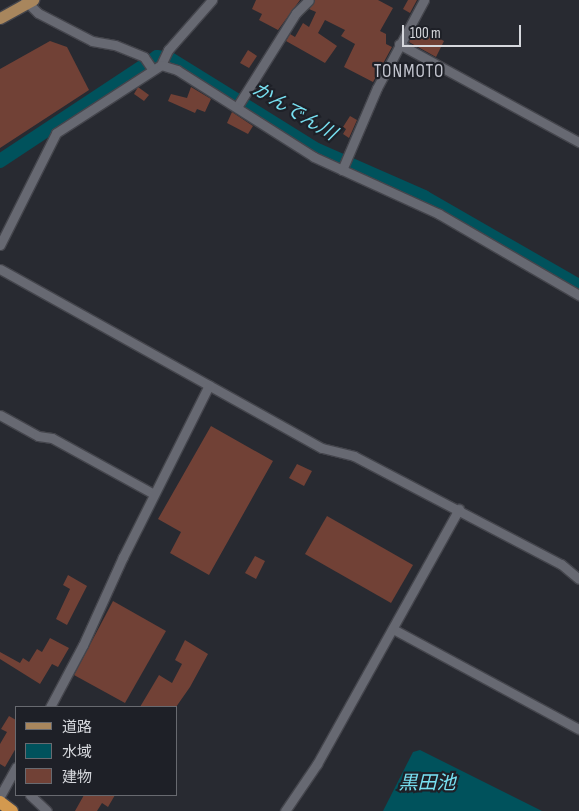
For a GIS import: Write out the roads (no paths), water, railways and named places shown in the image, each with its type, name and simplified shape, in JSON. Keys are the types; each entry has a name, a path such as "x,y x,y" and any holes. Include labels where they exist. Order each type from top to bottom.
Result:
{"highway":[{"path":"0,802 12,811"},
{"path":"0,806 6,811"}],"main road":[{"path":"0,18 28,1"}],"street":[{"path":"0,245 56,133 161,65 168,50 212,0"},
{"path":"237,107 296,13 309,0"},
{"path":"342,170 399,44 424,0"},
{"path":"28,1 38,13 92,41 115,45 144,57 152,70"},
{"path":"399,44 579,142"},
{"path":"161,65 177,70 314,157 439,214 579,294"},
{"path":"0,269 322,448 354,456 459,509 561,564 579,579"},
{"path":"51,706 83,645 154,494 209,385"},
{"path":"0,415 38,436 52,438 154,494"},
{"path":"285,811 317,764 459,509"},
{"path":"393,629 579,729"},
{"path":"0,796 12,783"},
{"path":"31,796 47,811"}],"water":[{"name":"黒田池","path":"420,750 542,811 383,811 413,752"}],"waterway":[{"name":"かんでん川","path":"0,161 157,57 170,59 317,150 424,197 579,286"}],"district":[{"name":"TONMOTO","path":"409,72"}]}
